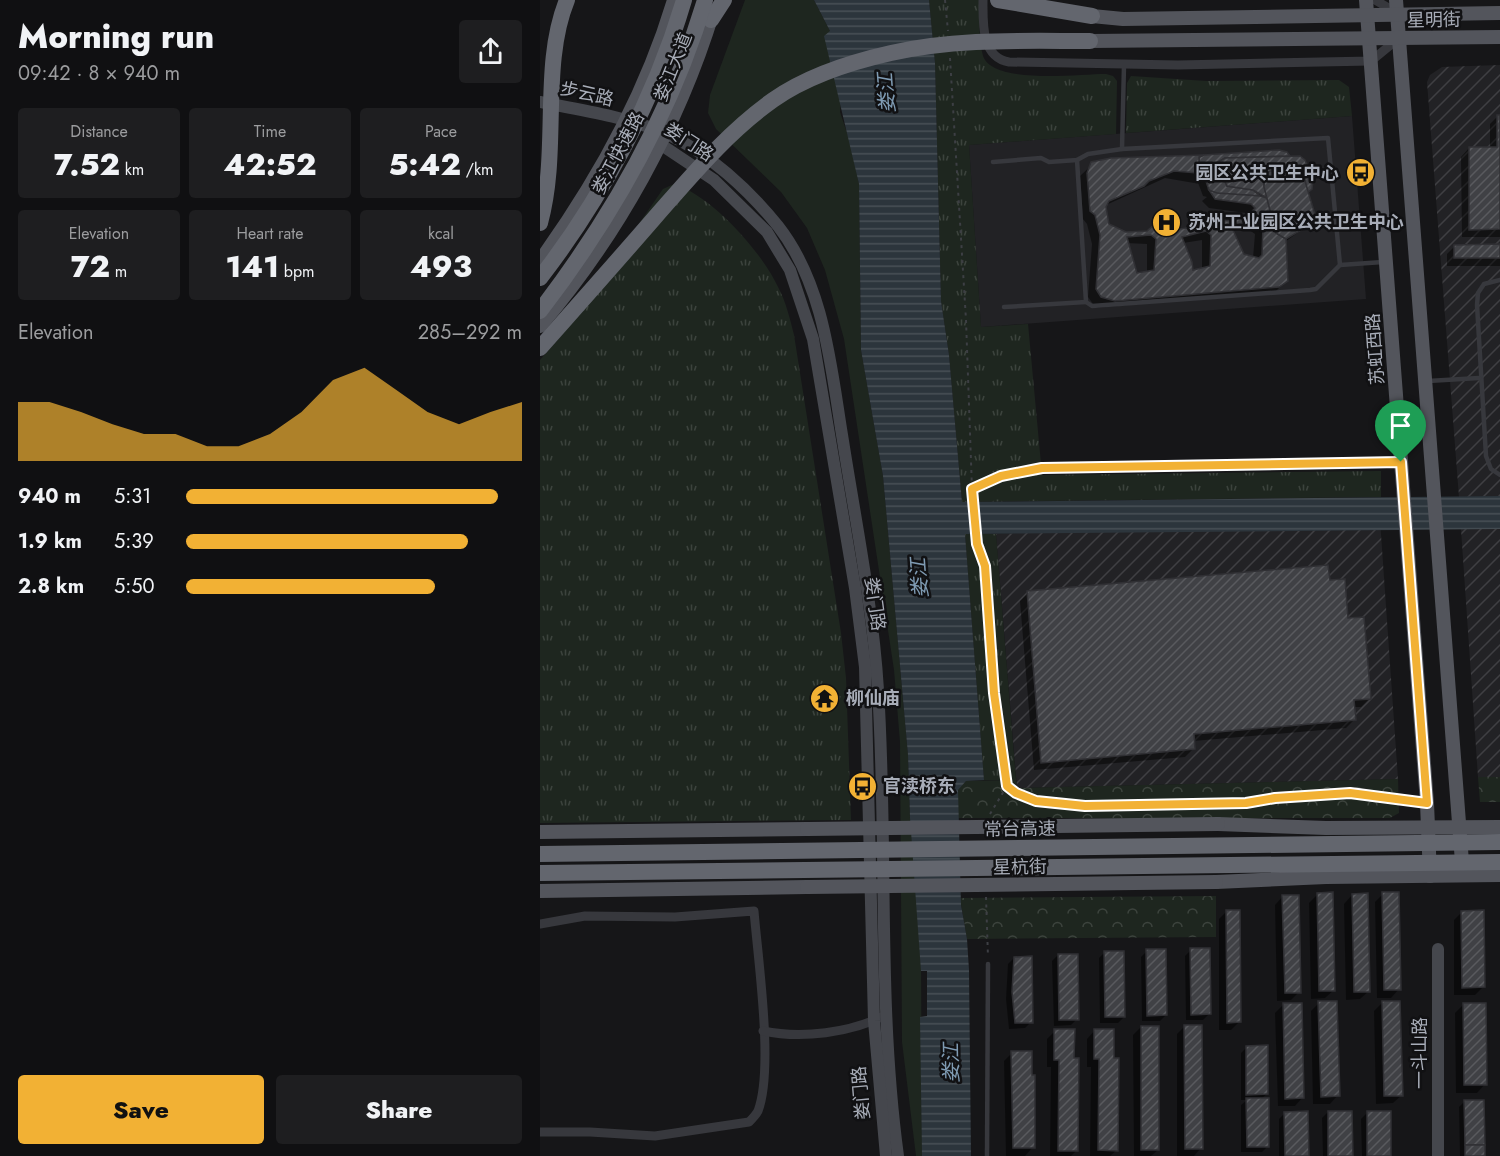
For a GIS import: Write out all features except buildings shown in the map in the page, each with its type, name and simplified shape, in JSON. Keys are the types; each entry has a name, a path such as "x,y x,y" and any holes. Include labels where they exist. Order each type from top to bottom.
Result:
{"highway":[{"path":"540,223 550,169 553,46 567,0"},
{"name":"娄江快速路","path":"540,278 585,213 622,146 655,78 684,0"},
{"name":"娄江快速路","path":"540,311 582,255 636,165 674,86 705,0"},
{"path":"711,20 724,0"},
{"path":"1003,1 1092,16"},
{"path":"540,348 708,158 742,125 781,95 831,72 892,53 943,45 990,42 1090,41"},
{"name":"常台高速","path":"540,854 1500,842"},
{"name":"常台高速","path":"540,873 1500,861"}],"main road":[{"name":"娄江大道","path":"540,261 577,208 625,121 647,74 674,0"},
{"name":"娄江大道","path":"540,326 569,290 606,237 662,138 699,56 717,0"},
{"name":"星明街","path":"1092,16 1123,19 1367,7 1500,13"},
{"name":"苏虹西路","path":"1367,7 1429,828 1430,876"},
{"path":"1396,7 1461,828 1462,875"},
{"name":"星明街","path":"1090,41 1500,37"},
{"name":"步云路","path":"540,102 625,121"},
{"name":"娄门路","path":"625,121 722,170 776,224 801,265 825,336 877,666 886,1015 890,1096 898,1156"},
{"name":"娄门路","path":"662,138 714,180 767,232 790,270 813,339 855,588 865,667 874,1021 886,1156"},
{"path":"540,832 1218,824 1500,827"},
{"name":"星杭街","path":"540,891 1216,882 1500,875"},
{"name":"一斗山路","path":"1438,949 1438,1156"}],"street":[{"path":"983,0 987,45 998,59 1016,63 1371,61 1399,38"},
{"path":"1375,0 1396,7"},
{"path":"540,924 585,916 675,917 754,911 764,1032 763,1080 757,1113 749,1122 655,1136 540,1132"},
{"path":"764,1032 776,1034 830,1032 874,1021 886,1015"}],"lane":[{"path":"1122,149 1124,64"},
{"path":"993,162 1041,158 1049,162 1077,160 1088,154 1122,149 1328,138 1340,265"},
{"path":"1077,160 1086,302"},
{"path":"1004,307 1086,302 1092,306 1310,290 1316,289 1340,265 1386,262"},
{"path":"1500,280 1484,284 1478,293 1479,378 1486,456 1491,469 1500,475"},
{"path":"1425,381 1479,378"},
{"path":"1059,469 1401,462"},
{"path":"987,1156 988,964"}],"path":[{"path":"945,0 948,41"},
{"path":"949,51 966,320 972,489 977,544 985,566 1001,759 1007,786 1016,793 1036,801 1085,806 1246,803 1275,798 1350,793 1427,803"},
{"path":"972,489 1019,471 1042,468 1059,469"}],"shaded area":[{"path":"1500,65 1500,496 1459,497 1427,82 1430,75 1442,67"},
{"name":"苏州工业园区公共卫生中心","path":"1352,116 1366,299 981,327 969,145"},
{"path":"1380,520 1398,779 1017,788 996,534"},
{"path":"1461,529 1500,529 1500,777 1478,777"}],"green space":[{"path":"745,0 814,0 830,31 841,101 840,112 850,142 859,184 861,350 883,476 908,755 910,818 921,947 922,1156 916,1156 902,1042 900,742 894,670 844,339 825,270 807,228 781,192 716,129 708,113 710,95"},
{"path":"929,0 979,0 983,56 990,65 1003,71 1038,76 1106,74 1113,76 1117,81 1116,134 969,145 981,327 1028,324 1042,475 1381,471 1381,497 962,502 949,355 941,301 935,63"},
{"path":"1131,76 1206,81 1339,80 1349,87 1352,116 1126,133 1127,83"},
{"path":"674,184 704,200 734,226 760,257 786,305 794,335 841,633 846,678 851,820 540,823 540,360 562,335 663,189"},
{"path":"965,534 996,534 1016,780 984,780"},
{"path":"1478,777 1500,777 1500,802 1480,802"},
{"path":"1398,779 1399,813 1390,818 958,818 958,789 966,781 1016,780 1017,788"},
{"path":"1216,896 1216,937 967,939 960,898"}],"water":[{"name":"娄江","path":"814,0 929,0 935,63 941,301 949,355 962,502 1500,496 1500,529 965,534 984,780 966,781 958,790 961,905 967,939 969,970 971,1156 922,1156 920,1017 927,1016 927,971 921,971 908,755 883,476 861,350 859,184 824,36 830,31"}],"place":[{"name":"园区公共卫生中心","path":"1360,173"},
{"name":"苏州工业园区公共卫生中心","path":"1167,222"},
{"name":"柳仙庙","path":"825,698"},
{"name":"官渎桥东","path":"862,786"}],"route":[{"path":"1401,462 1427,803 1350,793 1275,798 1246,803 1171,802 1085,806 1036,801 1016,793 1007,786 1001,759 994,693 985,566 977,544 972,489 1001,476 1042,468 1401,462"}]}
